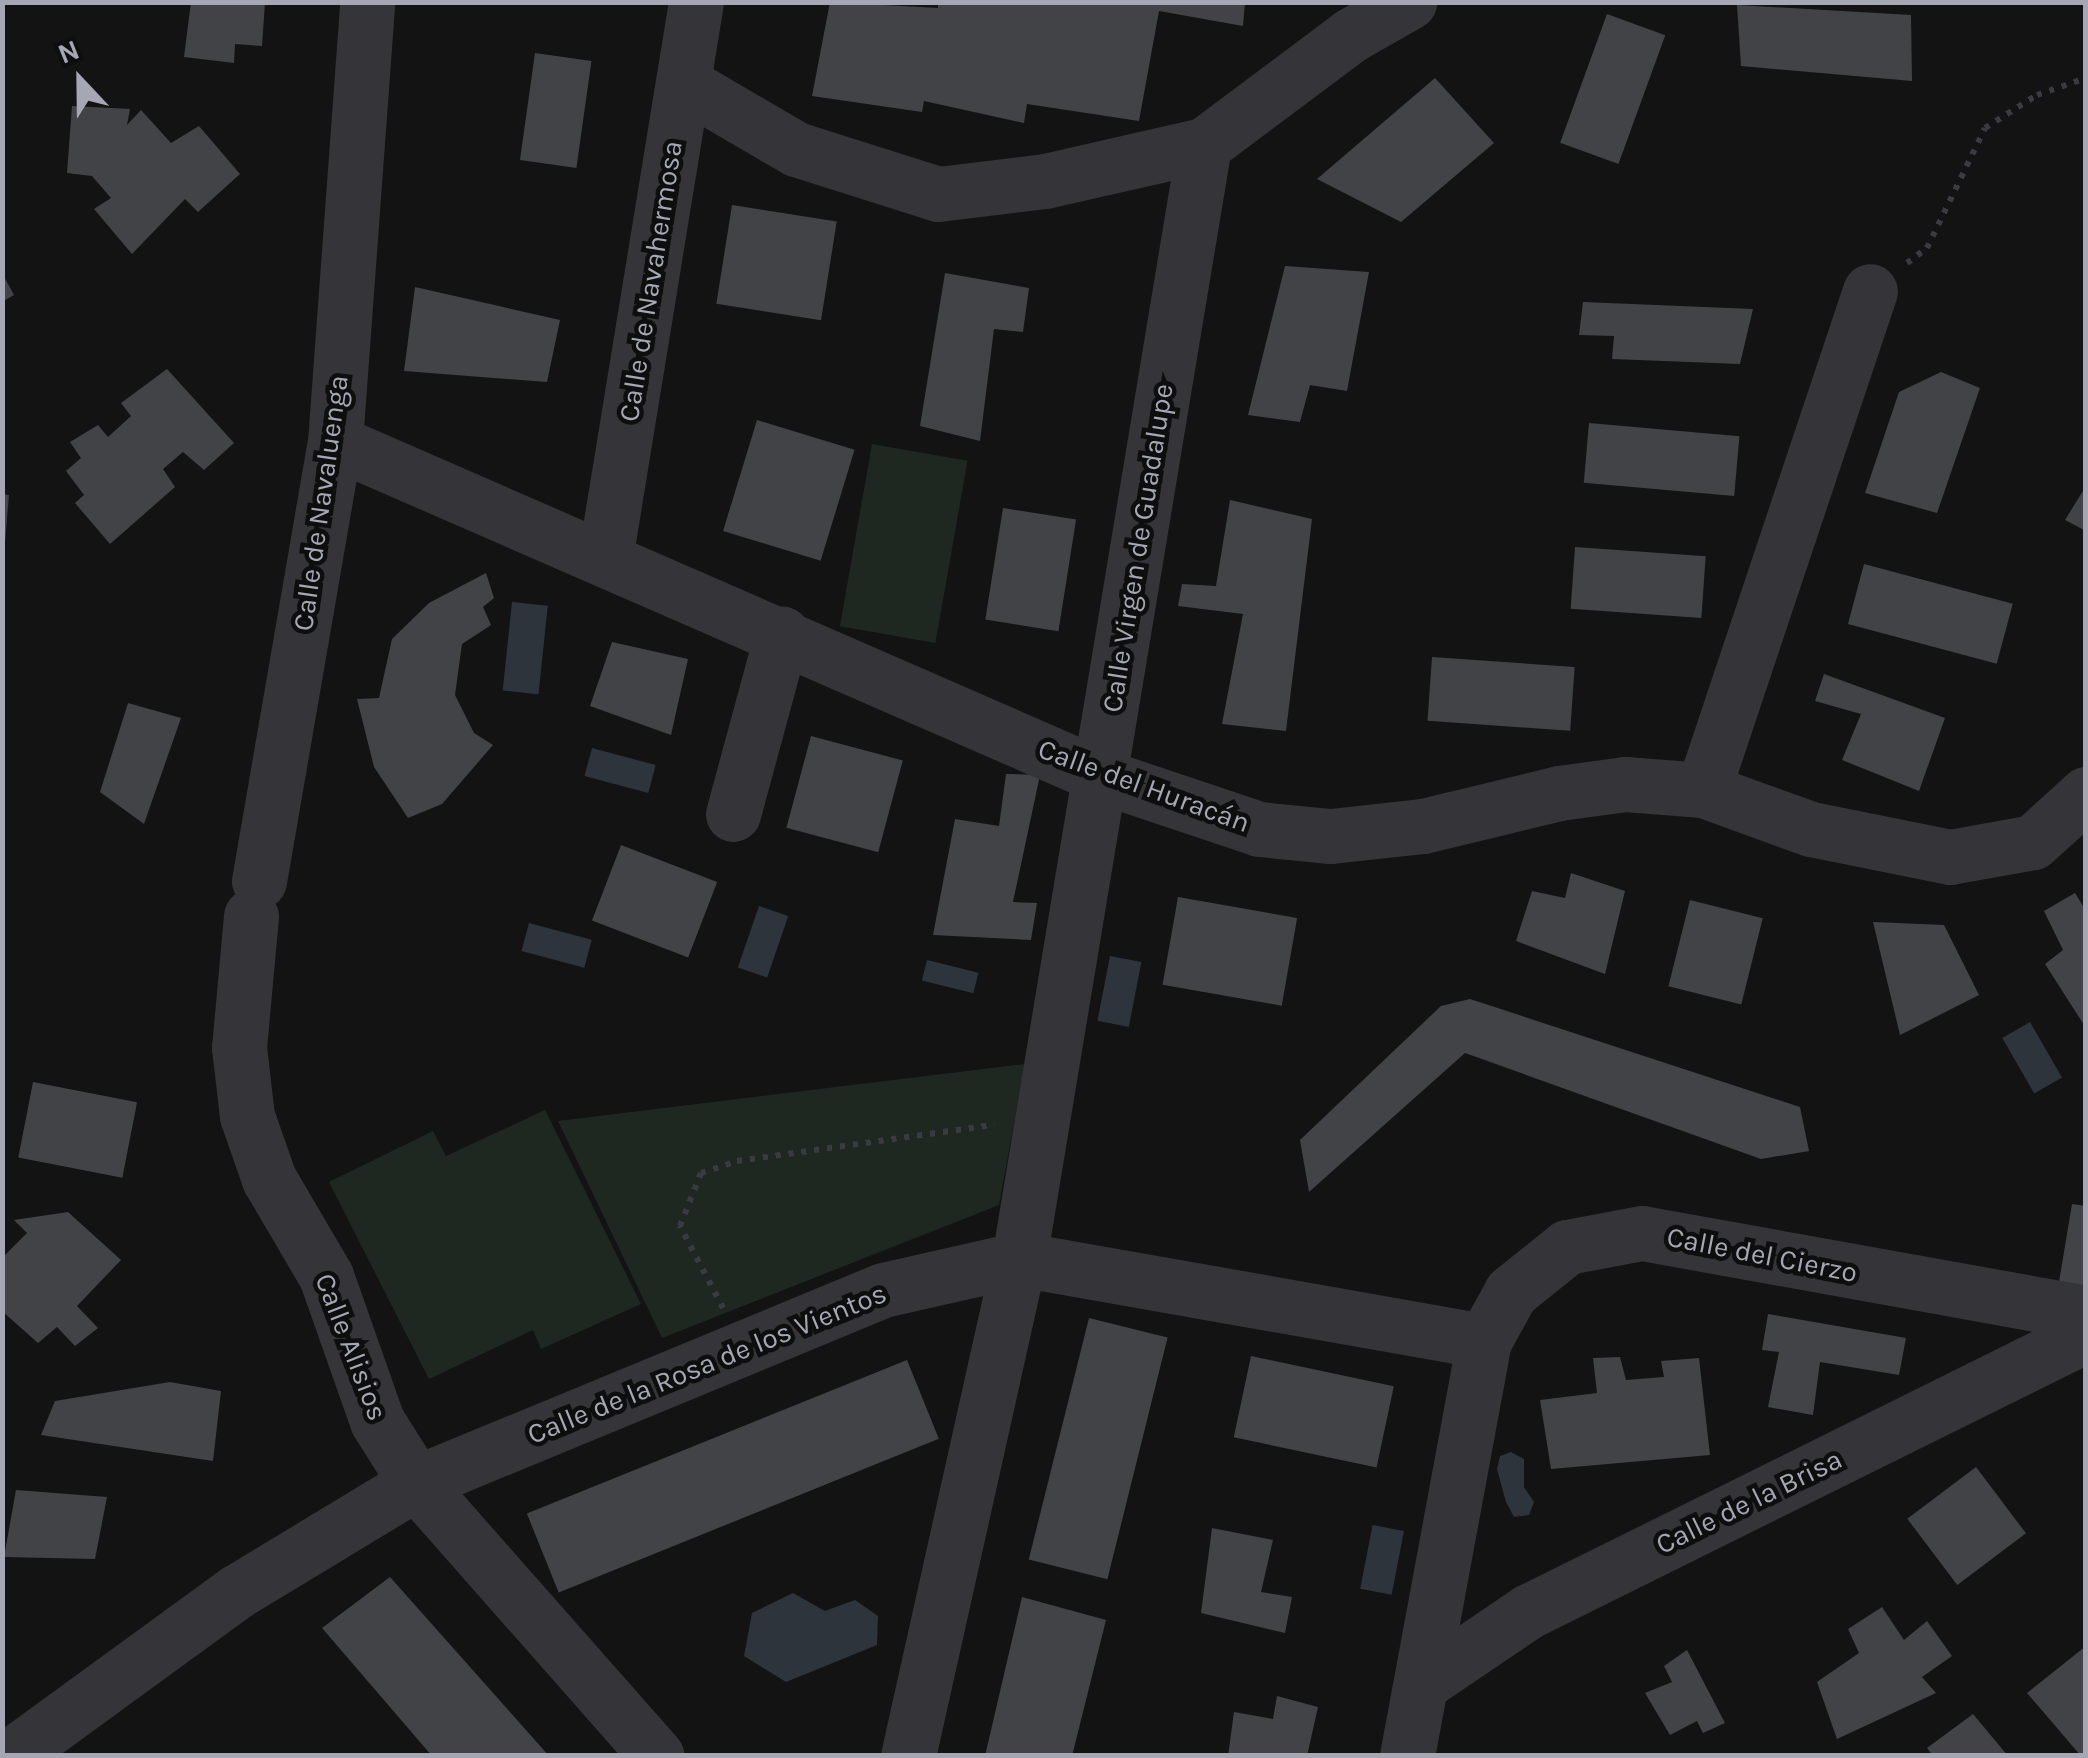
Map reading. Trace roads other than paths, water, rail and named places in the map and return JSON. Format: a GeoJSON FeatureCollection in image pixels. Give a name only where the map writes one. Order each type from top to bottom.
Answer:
{"type":"FeatureCollection","features":[{"type":"Feature","properties":{"kind":"street","name":"Calle de Navaluenga"},"geometry":{"type":"LineString","coordinates":[[255,898],[336,442],[367,2]]}},
{"type":"Feature","properties":{"kind":"street","name":"Calle de Navahermosa"},"geometry":{"type":"LineString","coordinates":[[605,559],[696,2]]}},
{"type":"Feature","properties":{"kind":"street"},"geometry":{"type":"LineString","coordinates":[[683,83],[796,149],[938,194],[1045,181],[1204,145],[1351,35],[1409,2]]}},
{"type":"Feature","properties":{"kind":"street","name":"Calle Virgen de Guadalupe"},"geometry":{"type":"LineString","coordinates":[[1019,1260],[1204,145]]}},
{"type":"Feature","properties":{"kind":"street"},"geometry":{"type":"LineString","coordinates":[[1703,790],[1870,291]]}},
{"type":"Feature","properties":{"kind":"street","name":"Calle del Huracán"},"geometry":{"type":"LineString","coordinates":[[336,442],[1101,776],[1258,829],[1332,836],[1423,826],[1558,793],[1625,784],[1703,790],[1811,829],[1950,857],[2034,842],[2086,794]]}},
{"type":"Feature","properties":{"kind":"street"},"geometry":{"type":"LineString","coordinates":[[733,814],[782,634]]}},
{"type":"Feature","properties":{"kind":"street","name":"Calle Alisios"},"geometry":{"type":"LineString","coordinates":[[255,898],[239,1046],[248,1116],[269,1179],[326,1276],[376,1421],[416,1483],[656,1756]]}},
{"type":"Feature","properties":{"kind":"street","name":"Calle del Cierzo"},"geometry":{"type":"LineString","coordinates":[[1407,1756],[1484,1341],[1511,1292],[1567,1248],[1642,1232],[2086,1313]]}},
{"type":"Feature","properties":{"kind":"street"},"geometry":{"type":"LineString","coordinates":[[908,1756],[1019,1260]]}},
{"type":"Feature","properties":{"kind":"street","name":"Calle de la Rosa de los Vientos"},"geometry":{"type":"LineString","coordinates":[[44,1746],[236,1592],[416,1483],[882,1290],[1019,1260],[1484,1341]]}},
{"type":"Feature","properties":{"kind":"street","name":"Calle de la Brisa"},"geometry":{"type":"LineString","coordinates":[[1421,1684],[1529,1611],[2086,1335]]}}]}
